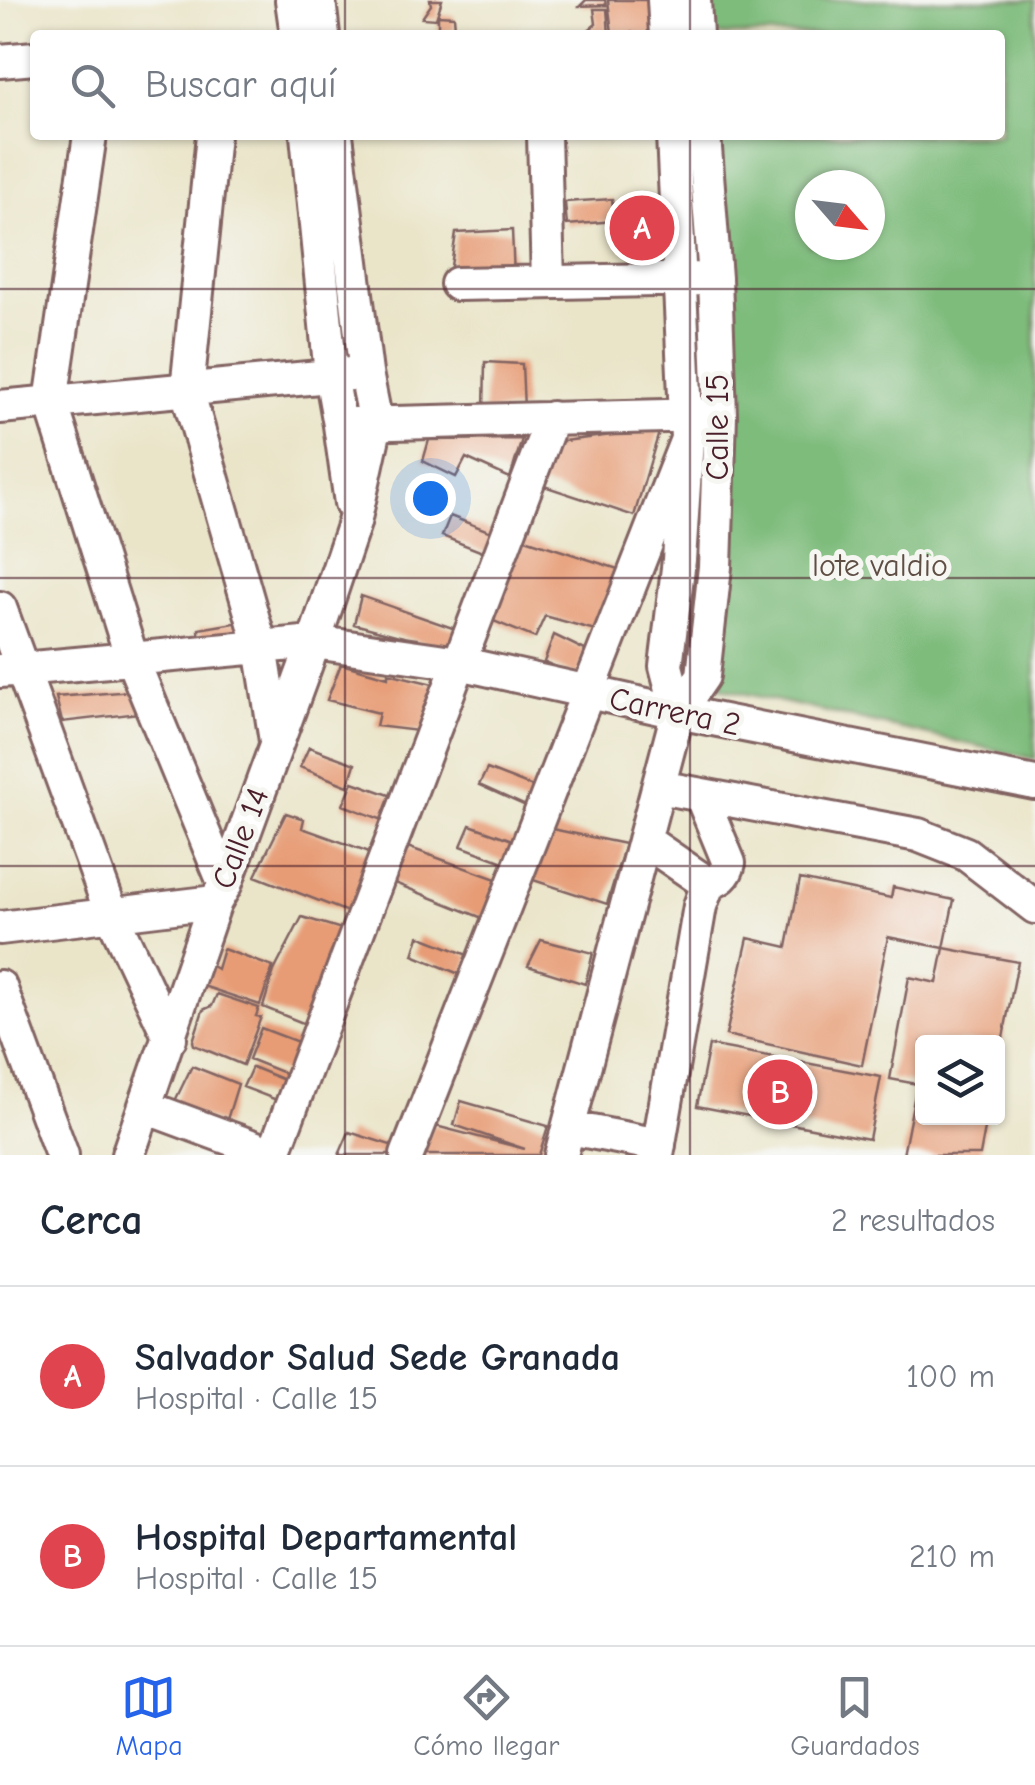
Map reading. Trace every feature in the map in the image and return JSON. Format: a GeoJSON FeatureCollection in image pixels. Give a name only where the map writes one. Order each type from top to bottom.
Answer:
{"type":"FeatureCollection","features":[{"type":"Feature","properties":{"kind":"street"},"geometry":{"type":"LineString","coordinates":[[292,0],[296,30]]}},
{"type":"Feature","properties":{"kind":"street"},"geometry":{"type":"LineString","coordinates":[[319,0],[323,30]]}},
{"type":"Feature","properties":{"kind":"street"},"geometry":{"type":"LineString","coordinates":[[664,0],[666,30]]}},
{"type":"Feature","properties":{"kind":"street"},"geometry":{"type":"LineString","coordinates":[[694,0],[696,30]]}},
{"type":"Feature","properties":{"kind":"street"},"geometry":{"type":"LineString","coordinates":[[0,61],[30,58]]}},
{"type":"Feature","properties":{"kind":"street"},"geometry":{"type":"LineString","coordinates":[[0,928],[112,914],[220,894],[132,659],[52,402],[89,140]]}},
{"type":"Feature","properties":{"kind":"street"},"geometry":{"type":"LineString","coordinates":[[212,140],[187,390],[260,647],[276,741]]}},
{"type":"Feature","properties":{"kind":"street","name":"Calle 14"},"geometry":{"type":"LineString","coordinates":[[307,140],[330,375],[354,523]]}},
{"type":"Feature","properties":{"kind":"street","name":"Calle 14"},"geometry":{"type":"LineString","coordinates":[[128,1155],[314,642],[354,523],[376,423],[366,373],[337,140]]}},
{"type":"Feature","properties":{"kind":"street"},"geometry":{"type":"LineString","coordinates":[[544,140],[548,282]]}},
{"type":"Feature","properties":{"kind":"street","name":"Calle 15"},"geometry":{"type":"LineString","coordinates":[[673,140],[687,427],[679,560],[666,666],[678,712]]}},
{"type":"Feature","properties":{"kind":"street","name":"Calle 15"},"geometry":{"type":"LineString","coordinates":[[566,1142],[678,712],[704,676],[715,567],[720,415],[704,140]]}},
{"type":"Feature","properties":{"kind":"street"},"geometry":{"type":"LineString","coordinates":[[457,284],[715,278]]}},
{"type":"Feature","properties":{"kind":"street"},"geometry":{"type":"LineString","coordinates":[[0,408],[366,373]]}},
{"type":"Feature","properties":{"kind":"street"},"geometry":{"type":"LineString","coordinates":[[340,425],[552,418],[687,427],[720,415]]}},
{"type":"Feature","properties":{"kind":"street"},"geometry":{"type":"LineString","coordinates":[[145,1108],[274,1155],[552,418]]}},
{"type":"Feature","properties":{"kind":"street"},"geometry":{"type":"LineString","coordinates":[[407,1155],[687,427]]}},
{"type":"Feature","properties":{"kind":"street"},"geometry":{"type":"LineString","coordinates":[[0,608],[10,670],[112,914],[170,1038]]}},
{"type":"Feature","properties":{"kind":"street","name":"Carrera 2"},"geometry":{"type":"LineString","coordinates":[[10,670],[314,642],[459,663],[678,712],[1035,783]]}},
{"type":"Feature","properties":{"kind":"street"},"geometry":{"type":"LineString","coordinates":[[660,787],[918,835],[966,854],[1035,906]]}},
{"type":"Feature","properties":{"kind":"street"},"geometry":{"type":"LineString","coordinates":[[566,1142],[658,1150],[700,906],[708,884],[727,872],[729,862],[701,795]]}},
{"type":"Feature","properties":{"kind":"street"},"geometry":{"type":"LineString","coordinates":[[644,840],[708,884]]}},
{"type":"Feature","properties":{"kind":"street"},"geometry":{"type":"LineString","coordinates":[[0,987],[62,1155]]}},
{"type":"Feature","properties":{"kind":"green space","name":"lote valdio"},"geometry":{"type":"Polygon","coordinates":[[[704,0],[1035,0],[1035,759],[721,688],[732,370],[714,140],[1005,140],[1005,30],[707,30],[704,0]]]}},
{"type":"Feature","properties":{"kind":"building"},"geometry":{"type":"Polygon","coordinates":[[[430,0],[442,0],[436,19],[422,18],[430,0]]]}},
{"type":"Feature","properties":{"kind":"building"},"geometry":{"type":"Polygon","coordinates":[[[586,0],[605,0],[606,5],[580,6],[586,0]]]}},
{"type":"Feature","properties":{"kind":"building"},"geometry":{"type":"Polygon","coordinates":[[[608,0],[658,0],[658,30],[612,30],[608,0]]]}},
{"type":"Feature","properties":{"kind":"building"},"geometry":{"type":"Polygon","coordinates":[[[594,9],[607,9],[609,30],[588,30],[596,24],[594,9]]]}},
{"type":"Feature","properties":{"kind":"building"},"geometry":{"type":"Polygon","coordinates":[[[438,15],[454,16],[455,29],[438,30],[438,15]]]}},
{"type":"Feature","properties":{"kind":"building"},"geometry":{"type":"Polygon","coordinates":[[[612,199],[614,221],[567,225],[565,202],[612,199]]]}},
{"type":"Feature","properties":{"kind":"building"},"geometry":{"type":"Polygon","coordinates":[[[512,230],[514,277],[449,279],[456,233],[512,230]]]}},
{"type":"Feature","properties":{"kind":"building"},"geometry":{"type":"Polygon","coordinates":[[[485,362],[522,364],[524,409],[484,412],[485,362]]]}},
{"type":"Feature","properties":{"kind":"building"},"geometry":{"type":"Polygon","coordinates":[[[660,429],[634,516],[538,484],[556,442],[660,429]]]}},
{"type":"Feature","properties":{"kind":"building"},"geometry":{"type":"Polygon","coordinates":[[[522,439],[510,478],[466,458],[456,477],[423,461],[429,440],[522,439]]]}},
{"type":"Feature","properties":{"kind":"building"},"geometry":{"type":"Polygon","coordinates":[[[450,516],[494,533],[490,555],[442,536],[450,516]]]}},
{"type":"Feature","properties":{"kind":"building"},"geometry":{"type":"Polygon","coordinates":[[[516,536],[618,569],[595,630],[545,616],[535,638],[484,617],[516,536]]]}},
{"type":"Feature","properties":{"kind":"building"},"geometry":{"type":"Polygon","coordinates":[[[361,596],[464,632],[456,651],[354,624],[361,596]]]}},
{"type":"Feature","properties":{"kind":"building"},"geometry":{"type":"Polygon","coordinates":[[[246,621],[249,643],[200,648],[199,629],[246,621]]]}},
{"type":"Feature","properties":{"kind":"building"},"geometry":{"type":"Polygon","coordinates":[[[554,635],[585,650],[579,676],[544,662],[554,635]]]}},
{"type":"Feature","properties":{"kind":"building"},"geometry":{"type":"Polygon","coordinates":[[[341,664],[437,685],[426,732],[376,726],[379,713],[327,700],[341,664]]]}},
{"type":"Feature","properties":{"kind":"building"},"geometry":{"type":"Polygon","coordinates":[[[145,690],[148,712],[62,722],[56,697],[145,690]]]}},
{"type":"Feature","properties":{"kind":"building"},"geometry":{"type":"Polygon","coordinates":[[[309,747],[355,764],[348,786],[300,767],[309,747]]]}},
{"type":"Feature","properties":{"kind":"building"},"geometry":{"type":"Polygon","coordinates":[[[487,769],[533,787],[528,807],[479,785],[487,769]]]}},
{"type":"Feature","properties":{"kind":"building"},"geometry":{"type":"Polygon","coordinates":[[[353,782],[398,798],[388,822],[343,805],[353,782]]]}},
{"type":"Feature","properties":{"kind":"building"},"geometry":{"type":"Polygon","coordinates":[[[286,813],[304,819],[302,828],[375,854],[350,913],[255,876],[286,813]]]}},
{"type":"Feature","properties":{"kind":"building"},"geometry":{"type":"Polygon","coordinates":[[[470,825],[518,842],[506,863],[461,846],[470,825]]]}},
{"type":"Feature","properties":{"kind":"building"},"geometry":{"type":"Polygon","coordinates":[[[552,829],[625,844],[607,904],[527,878],[552,829]]]}},
{"type":"Feature","properties":{"kind":"building"},"geometry":{"type":"Polygon","coordinates":[[[402,845],[496,879],[485,919],[387,880],[402,845]]]}},
{"type":"Feature","properties":{"kind":"building"},"geometry":{"type":"Polygon","coordinates":[[[800,879],[891,898],[893,887],[954,900],[944,948],[888,937],[862,1065],[726,1035],[748,938],[787,947],[800,879]]]}},
{"type":"Feature","properties":{"kind":"building"},"geometry":{"type":"Polygon","coordinates":[[[302,917],[345,930],[308,1025],[263,1007],[274,971],[302,917]]]}},
{"type":"Feature","properties":{"kind":"building"},"geometry":{"type":"Polygon","coordinates":[[[419,936],[470,956],[464,976],[413,955],[419,936]]]}},
{"type":"Feature","properties":{"kind":"building"},"geometry":{"type":"Polygon","coordinates":[[[541,940],[593,953],[585,984],[528,966],[541,940]]]}},
{"type":"Feature","properties":{"kind":"building"},"geometry":{"type":"Polygon","coordinates":[[[944,948],[1018,962],[1004,1035],[915,1035],[915,1084],[890,1079],[909,977],[937,983],[944,948]]]}},
{"type":"Feature","properties":{"kind":"building"},"geometry":{"type":"Polygon","coordinates":[[[223,949],[273,967],[260,1005],[203,986],[210,965],[217,969],[223,949]]]}},
{"type":"Feature","properties":{"kind":"building"},"geometry":{"type":"Polygon","coordinates":[[[217,994],[259,1008],[256,1016],[261,1017],[243,1065],[194,1045],[203,1010],[212,1006],[217,994]]]}},
{"type":"Feature","properties":{"kind":"building"},"geometry":{"type":"Polygon","coordinates":[[[261,1028],[298,1042],[289,1075],[249,1059],[261,1028]]]}},
{"type":"Feature","properties":{"kind":"building"},"geometry":{"type":"Polygon","coordinates":[[[709,1045],[881,1077],[869,1139],[697,1106],[709,1045]]]}},
{"type":"Feature","properties":{"kind":"building"},"geometry":{"type":"Polygon","coordinates":[[[192,1066],[238,1084],[225,1126],[173,1105],[192,1066]]]}},
{"type":"Feature","properties":{"kind":"building"},"geometry":{"type":"Polygon","coordinates":[[[252,1067],[294,1084],[287,1104],[243,1087],[252,1067]]]}},
{"type":"Feature","properties":{"kind":"building"},"geometry":{"type":"Polygon","coordinates":[[[915,1094],[915,1125],[986,1125],[980,1155],[903,1155],[915,1094]]]}},
{"type":"Feature","properties":{"kind":"building"},"geometry":{"type":"Polygon","coordinates":[[[461,1101],[548,1126],[539,1155],[422,1155],[432,1125],[525,1149],[454,1125],[461,1101]]]}},
{"type":"Feature","properties":{"kind":"building"},"geometry":{"type":"Polygon","coordinates":[[[349,1132],[397,1147],[395,1155],[339,1155],[349,1132]]]}},
{"type":"Feature","properties":{"kind":"place","name":"Salvador Salud Sede Granada"},"geometry":{"type":"Point","coordinates":[642,228]}},
{"type":"Feature","properties":{"kind":"place","name":"Hospital Departamental"},"geometry":{"type":"Point","coordinates":[780,1092]}}]}
